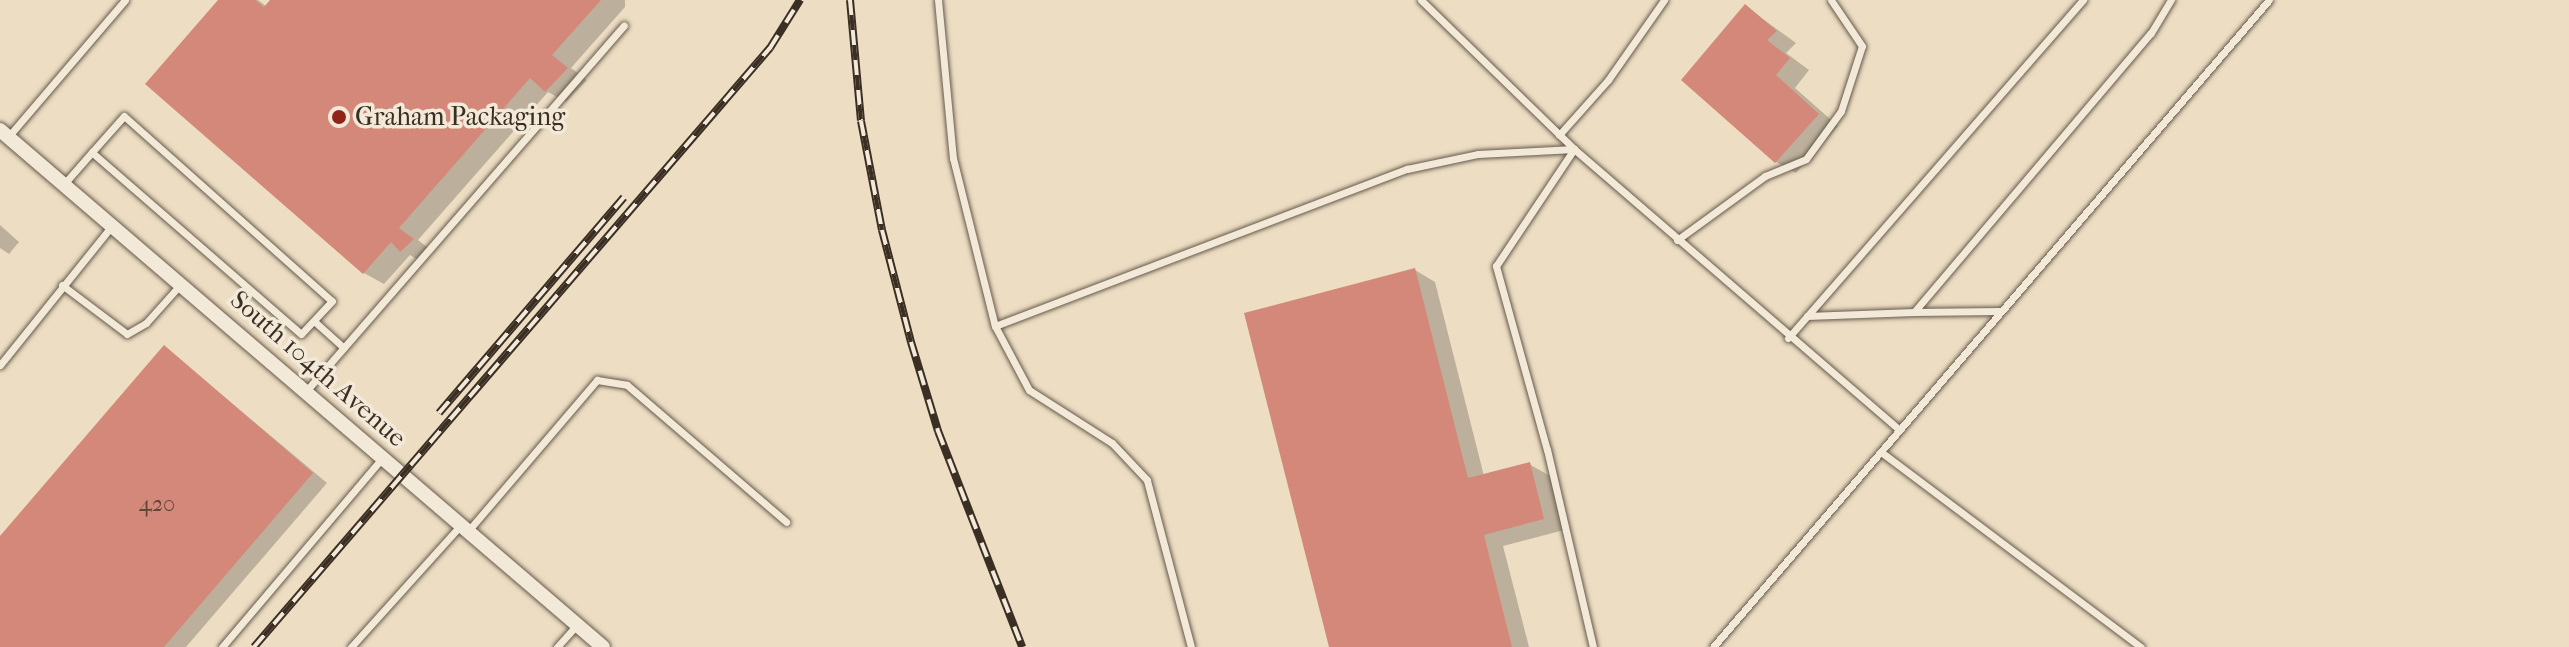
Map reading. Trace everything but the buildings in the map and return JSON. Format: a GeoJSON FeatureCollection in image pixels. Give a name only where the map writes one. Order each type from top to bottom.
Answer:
{"type":"FeatureCollection","features":[{"type":"Feature","properties":{"kind":"street","name":"South 104th Avenue"},"geometry":{"type":"LineString","coordinates":[[4,133],[603,647]]}},
{"type":"Feature","properties":{"kind":"lane"},"geometry":{"type":"LineString","coordinates":[[4,133],[125,0]]}},
{"type":"Feature","properties":{"kind":"lane"},"geometry":{"type":"LineString","coordinates":[[938,0],[953,158],[995,326],[1029,390],[1112,443],[1147,480],[1191,647]]}},
{"type":"Feature","properties":{"kind":"lane"},"geometry":{"type":"LineString","coordinates":[[1421,0],[1574,149],[1788,338],[1899,430]]}},
{"type":"Feature","properties":{"kind":"lane"},"geometry":{"type":"LineString","coordinates":[[1559,135],[1608,80],[1664,0]]}},
{"type":"Feature","properties":{"kind":"lane"},"geometry":{"type":"LineString","coordinates":[[1677,240],[1765,176],[1806,159],[1841,111],[1862,46],[1831,0]]}},
{"type":"Feature","properties":{"kind":"lane"},"geometry":{"type":"LineString","coordinates":[[1788,338],[2083,0]]}},
{"type":"Feature","properties":{"kind":"lane"},"geometry":{"type":"LineString","coordinates":[[1914,312],[2151,33],[2171,0]]}},
{"type":"Feature","properties":{"kind":"lane"},"geometry":{"type":"LineString","coordinates":[[1713,647],[2269,0]]}},
{"type":"Feature","properties":{"kind":"lane"},"geometry":{"type":"LineString","coordinates":[[307,390],[624,25]]}},
{"type":"Feature","properties":{"kind":"lane"},"geometry":{"type":"LineString","coordinates":[[64,184],[92,152],[124,116],[332,301],[301,334],[92,152]]}},
{"type":"Feature","properties":{"kind":"lane"},"geometry":{"type":"LineString","coordinates":[[995,326],[1407,169],[1478,154],[1574,149]]}},
{"type":"Feature","properties":{"kind":"lane"},"geometry":{"type":"LineString","coordinates":[[1574,149],[1496,266],[1547,450],[1593,647]]}},
{"type":"Feature","properties":{"kind":"lane"},"geometry":{"type":"LineString","coordinates":[[0,365],[112,225]]}},
{"type":"Feature","properties":{"kind":"lane"},"geometry":{"type":"LineString","coordinates":[[62,285],[127,334],[146,323],[182,283]]}},
{"type":"Feature","properties":{"kind":"lane"},"geometry":{"type":"LineString","coordinates":[[1807,316],[2000,311]]}},
{"type":"Feature","properties":{"kind":"lane"},"geometry":{"type":"LineString","coordinates":[[314,321],[344,348]]}},
{"type":"Feature","properties":{"kind":"lane"},"geometry":{"type":"LineString","coordinates":[[351,647],[465,528],[597,380],[627,385],[786,522]]}},
{"type":"Feature","properties":{"kind":"lane"},"geometry":{"type":"LineString","coordinates":[[1881,452],[2141,647]]}},
{"type":"Feature","properties":{"kind":"lane"},"geometry":{"type":"LineString","coordinates":[[222,647],[383,457]]}},
{"type":"Feature","properties":{"kind":"lane"},"geometry":{"type":"LineString","coordinates":[[557,647],[577,624]]}},
{"type":"Feature","properties":{"kind":"railway"},"geometry":{"type":"LineString","coordinates":[[254,647],[770,48],[800,0]]}},
{"type":"Feature","properties":{"kind":"railway"},"geometry":{"type":"LineString","coordinates":[[850,0],[861,121],[882,230],[911,342],[938,431],[1022,647]]}},
{"type":"Feature","properties":{"kind":"railway"},"geometry":{"type":"LineString","coordinates":[[439,413],[624,197]]}},
{"type":"Feature","properties":{"kind":"place","name":"Graham Packaging"},"geometry":{"type":"Point","coordinates":[339,117]}}]}
